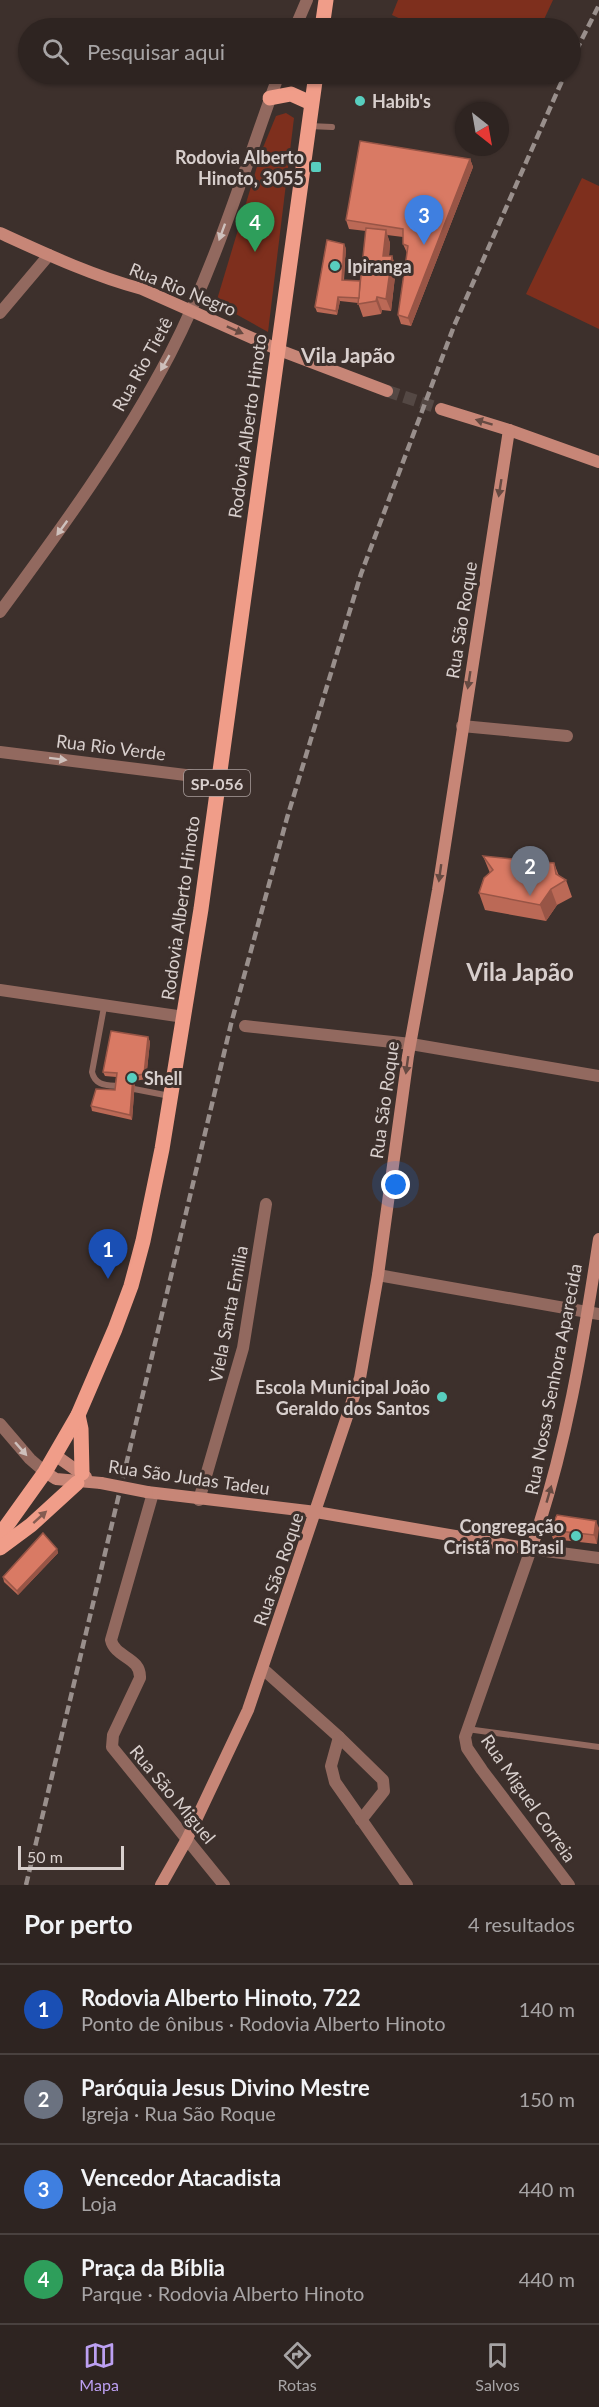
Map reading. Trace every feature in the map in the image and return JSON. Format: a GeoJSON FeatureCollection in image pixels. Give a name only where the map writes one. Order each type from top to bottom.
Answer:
{"type":"FeatureCollection","features":[{"type":"Feature","properties":{"kind":"main road"},"geometry":{"type":"LineString","coordinates":[[323,18],[326,0]]}},
{"type":"Feature","properties":{"kind":"main road","name":"Rodovia Alberto Hinoto"},"geometry":{"type":"LineString","coordinates":[[0,1535],[45,1472],[78,1415],[131,1286],[150,1206],[184,1017],[279,350],[314,84]]}},
{"type":"Feature","properties":{"kind":"main road"},"geometry":{"type":"LineString","coordinates":[[270,98],[291,94],[311,103]]}},
{"type":"Feature","properties":{"kind":"main road"},"geometry":{"type":"LineString","coordinates":[[0,1548],[88,1480],[78,1415]]}},
{"type":"Feature","properties":{"kind":"street"},"geometry":{"type":"LineString","coordinates":[[300,18],[307,0]]}},
{"type":"Feature","properties":{"kind":"street","name":"Rua Rio Tietê"},"geometry":{"type":"LineString","coordinates":[[0,612],[82,500],[170,354],[207,274],[275,84]]}},
{"type":"Feature","properties":{"kind":"street","name":"Rua Rio Negro"},"geometry":{"type":"LineString","coordinates":[[0,233],[49,255],[142,289],[279,350],[387,391]]}},
{"type":"Feature","properties":{"kind":"street"},"geometry":{"type":"LineString","coordinates":[[0,313],[49,255]]}},
{"type":"Feature","properties":{"kind":"street"},"geometry":{"type":"LineString","coordinates":[[441,409],[599,462]]}},
{"type":"Feature","properties":{"kind":"street","name":"Rua São Roque"},"geometry":{"type":"LineString","coordinates":[[161,1885],[188,1839],[248,1710],[360,1378],[509,430]]}},
{"type":"Feature","properties":{"kind":"street"},"geometry":{"type":"LineString","coordinates":[[462,726],[567,736]]}},
{"type":"Feature","properties":{"kind":"street","name":"Rua Rio Verde"},"geometry":{"type":"LineString","coordinates":[[0,752],[218,778]]}},
{"type":"Feature","properties":{"kind":"street"},"geometry":{"type":"LineString","coordinates":[[0,990],[184,1017]]}},
{"type":"Feature","properties":{"kind":"street"},"geometry":{"type":"LineString","coordinates":[[245,1026],[411,1044],[599,1076]]}},
{"type":"Feature","properties":{"kind":"street","name":"Viela Santa Emilia"},"geometry":{"type":"LineString","coordinates":[[199,1500],[243,1348],[266,1204]]}},
{"type":"Feature","properties":{"kind":"street","name":"Rua Nossa Senhora Aparecida"},"geometry":{"type":"LineString","coordinates":[[466,1729],[531,1549],[560,1456],[593,1314],[599,1239]]}},
{"type":"Feature","properties":{"kind":"street"},"geometry":{"type":"LineString","coordinates":[[378,1275],[593,1314]]}},
{"type":"Feature","properties":{"kind":"street"},"geometry":{"type":"LineString","coordinates":[[0,1424],[30,1459],[45,1472]]}},
{"type":"Feature","properties":{"kind":"street","name":"Rua São Judas Tadeu"},"geometry":{"type":"LineString","coordinates":[[55,1455],[88,1480]]}},
{"type":"Feature","properties":{"kind":"street","name":"Rua São Judas Tadeu"},"geometry":{"type":"LineString","coordinates":[[45,1472],[56,1479],[88,1480],[199,1500],[316,1512],[531,1549]]}},
{"type":"Feature","properties":{"kind":"street","name":"Rua São Miguel"},"geometry":{"type":"LineString","coordinates":[[150,1492],[111,1640],[113,1647],[136,1664],[140,1678],[111,1741],[114,1752],[224,1885]]}},
{"type":"Feature","properties":{"kind":"street"},"geometry":{"type":"LineString","coordinates":[[531,1549],[599,1558]]}},
{"type":"Feature","properties":{"kind":"street"},"geometry":{"type":"LineString","coordinates":[[262,1669],[339,1737],[385,1784],[384,1791],[361,1820]]}},
{"type":"Feature","properties":{"kind":"street","name":"Rua Miguel Correia"},"geometry":{"type":"LineString","coordinates":[[466,1729],[467,1748],[569,1885]]}},
{"type":"Feature","properties":{"kind":"street"},"geometry":{"type":"LineString","coordinates":[[339,1737],[331,1766],[339,1790],[407,1885]]}},
{"type":"Feature","properties":{"kind":"lane"},"geometry":{"type":"LineString","coordinates":[[308,126],[332,127]]}},
{"type":"Feature","properties":{"kind":"lane"},"geometry":{"type":"LineString","coordinates":[[104,1007],[92,1071],[94,1079],[100,1084],[117,1086]]}},
{"type":"Feature","properties":{"kind":"lane"},"geometry":{"type":"LineString","coordinates":[[134,1089],[171,1096]]}},
{"type":"Feature","properties":{"kind":"lane"},"geometry":{"type":"LineString","coordinates":[[466,1729],[599,1747]]}},
{"type":"Feature","properties":{"kind":"shaded area"},"geometry":{"type":"Polygon","coordinates":[[[398,0],[553,0],[545,18],[398,18],[392,15],[398,0]]]}},
{"type":"Feature","properties":{"kind":"shaded area"},"geometry":{"type":"Polygon","coordinates":[[[286,113],[294,118],[268,332],[216,303],[262,150],[276,116],[286,113]]]}},
{"type":"Feature","properties":{"kind":"shaded area"},"geometry":{"type":"Polygon","coordinates":[[[582,178],[599,186],[599,329],[526,294],[582,178]]]}},
{"type":"Feature","properties":{"kind":"building"},"geometry":{"type":"Polygon","coordinates":[[[360,141],[470,159],[408,318],[398,315],[408,246],[403,244],[403,229],[346,220],[360,141]]]}},
{"type":"Feature","properties":{"kind":"building"},"geometry":{"type":"Polygon","coordinates":[[[366,228],[386,230],[383,256],[392,256],[386,299],[377,297],[376,301],[358,304],[366,228]]]}},
{"type":"Feature","properties":{"kind":"building","name":"Ipiranga"},"geometry":{"type":"Polygon","coordinates":[[[327,240],[344,244],[342,280],[360,281],[359,298],[338,297],[336,311],[315,307],[327,240]]]}},
{"type":"Feature","properties":{"kind":"building"},"geometry":{"type":"Polygon","coordinates":[[[483,856],[554,863],[556,874],[566,880],[551,889],[540,905],[479,893],[484,878],[493,870],[483,856]]]}},
{"type":"Feature","properties":{"kind":"building","name":"Shell"},"geometry":{"type":"Polygon","coordinates":[[[111,1031],[148,1037],[144,1074],[133,1076],[130,1115],[91,1106],[96,1089],[115,1090],[117,1073],[103,1072],[111,1031]]]}},
{"type":"Feature","properties":{"kind":"building"},"geometry":{"type":"Polygon","coordinates":[[[557,1515],[596,1521],[594,1535],[550,1530],[557,1515]]]}},
{"type":"Feature","properties":{"kind":"building"},"geometry":{"type":"Polygon","coordinates":[[[43,1533],[57,1549],[17,1591],[3,1577],[43,1533]]]}},
{"type":"Feature","properties":{"kind":"tunnel"},"geometry":{"type":"LineString","coordinates":[[387,391],[441,409]]}},
{"type":"Feature","properties":{"kind":"railway"},"geometry":{"type":"LineString","coordinates":[[581,41],[599,5]]}},
{"type":"Feature","properties":{"kind":"railway"},"geometry":{"type":"LineString","coordinates":[[26,1885],[231,1024],[287,818],[361,574],[454,326],[561,84]]}},
{"type":"Feature","properties":{"kind":"place","name":"Habib's"},"geometry":{"type":"Point","coordinates":[360,101]}},
{"type":"Feature","properties":{"kind":"place","name":"Rodovia Alberto Hinoto, 3055"},"geometry":{"type":"Point","coordinates":[316,167]}},
{"type":"Feature","properties":{"kind":"place","name":"Vencedor Atacadista"},"geometry":{"type":"Point","coordinates":[424,245]}},
{"type":"Feature","properties":{"kind":"place","name":"Praça da Bíblia"},"geometry":{"type":"Point","coordinates":[255,252]}},
{"type":"Feature","properties":{"kind":"place","name":"Ipiranga"},"geometry":{"type":"Point","coordinates":[335,266]}},
{"type":"Feature","properties":{"kind":"place","name":"Paróquia Jesus Divino Mestre"},"geometry":{"type":"Point","coordinates":[530,896]}},
{"type":"Feature","properties":{"kind":"place","name":"Shell"},"geometry":{"type":"Point","coordinates":[132,1078]}},
{"type":"Feature","properties":{"kind":"place","name":"Rodovia Alberto Hinoto, 722"},"geometry":{"type":"Point","coordinates":[108,1279]}},
{"type":"Feature","properties":{"kind":"place","name":"Escola Municipal João Geraldo dos Santos"},"geometry":{"type":"Point","coordinates":[442,1397]}},
{"type":"Feature","properties":{"kind":"place","name":"Congregação Cristã no Brasil"},"geometry":{"type":"Point","coordinates":[576,1536]}},
{"type":"Feature","properties":{"kind":"district","name":"Vila Japão"},"geometry":{"type":"Point","coordinates":[348,354]}},
{"type":"Feature","properties":{"kind":"district","name":"Vila Japão"},"geometry":{"type":"Point","coordinates":[520,971]}}]}
